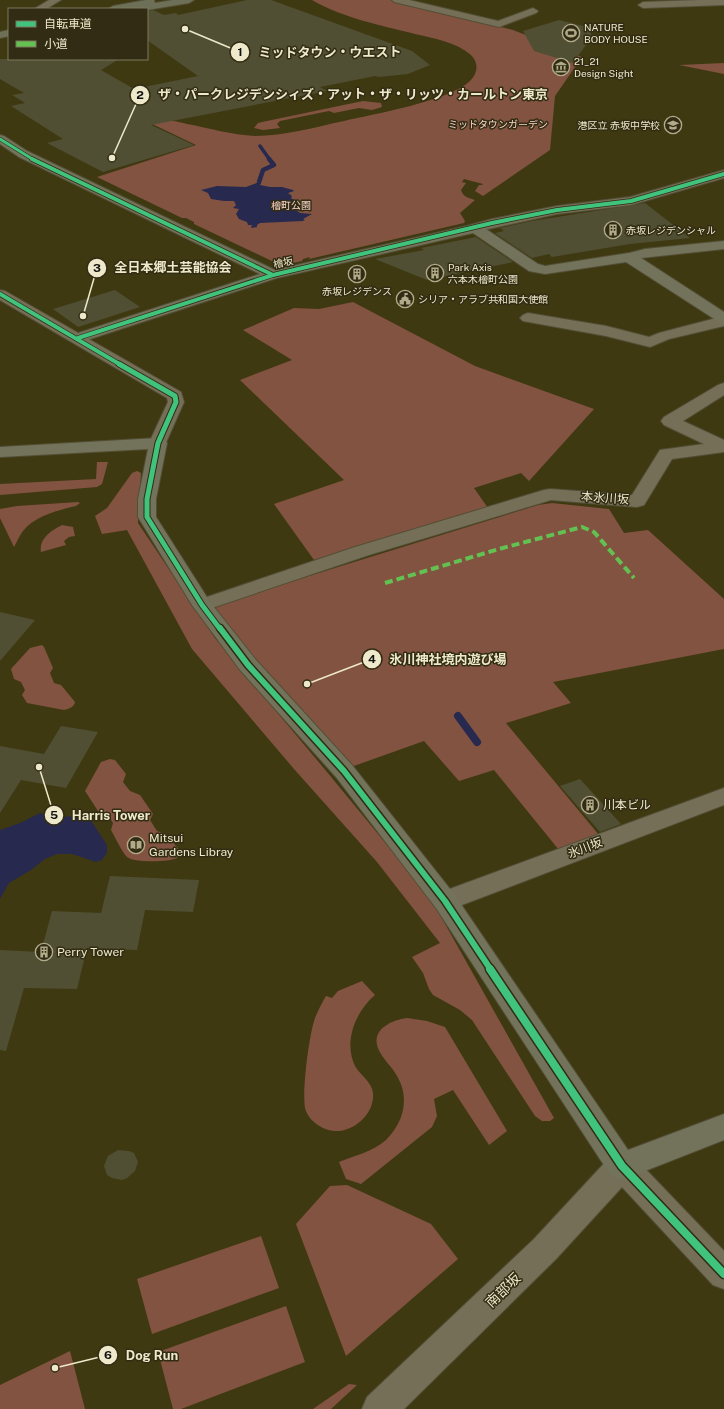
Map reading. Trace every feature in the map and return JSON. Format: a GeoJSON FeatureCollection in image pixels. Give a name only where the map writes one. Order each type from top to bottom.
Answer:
{"type":"FeatureCollection","features":[{"type":"Feature","properties":{"kind":"main road"},"geometry":{"type":"LineString","coordinates":[[118,8],[162,0]]}},
{"type":"Feature","properties":{"kind":"main road"},"geometry":{"type":"LineString","coordinates":[[144,8],[189,0]]}},
{"type":"Feature","properties":{"kind":"street"},"geometry":{"type":"LineString","coordinates":[[41,8],[56,0]]}},
{"type":"Feature","properties":{"kind":"street"},"geometry":{"type":"LineString","coordinates":[[397,0],[499,24],[533,11]]}},
{"type":"Feature","properties":{"kind":"street"},"geometry":{"type":"LineString","coordinates":[[437,9],[456,2]]}},
{"type":"Feature","properties":{"kind":"street"},"geometry":{"type":"LineString","coordinates":[[643,5],[724,2]]}},
{"type":"Feature","properties":{"kind":"street"},"geometry":{"type":"LineString","coordinates":[[1,141],[23,154],[273,275]]}},
{"type":"Feature","properties":{"kind":"street"},"geometry":{"type":"LineString","coordinates":[[475,228],[492,223],[557,210],[631,201],[724,174]]}},
{"type":"Feature","properties":{"kind":"street"},"geometry":{"type":"LineString","coordinates":[[475,228],[529,264],[540,269],[558,269],[645,253],[724,245]]}},
{"type":"Feature","properties":{"kind":"street","name":"檜坂"},"geometry":{"type":"LineString","coordinates":[[78,338],[273,275],[475,228]]}},
{"type":"Feature","properties":{"kind":"street"},"geometry":{"type":"LineString","coordinates":[[629,257],[724,320]]}},
{"type":"Feature","properties":{"kind":"street"},"geometry":{"type":"LineString","coordinates":[[0,294],[78,338],[175,396],[176,402],[158,443],[147,499],[147,518],[202,605],[248,665],[344,771],[445,901],[622,1166],[724,1274]]}},
{"type":"Feature","properties":{"kind":"street"},"geometry":{"type":"LineString","coordinates":[[528,318],[606,331],[650,342],[664,336],[724,320]]}},
{"type":"Feature","properties":{"kind":"street"},"geometry":{"type":"LineString","coordinates":[[724,388],[670,422],[724,447]]}},
{"type":"Feature","properties":{"kind":"street"},"geometry":{"type":"LineString","coordinates":[[0,452],[158,443]]}},
{"type":"Feature","properties":{"kind":"street","name":"本氷川坂"},"geometry":{"type":"LineString","coordinates":[[202,605],[362,551],[550,494],[636,501],[666,454],[724,447]]}},
{"type":"Feature","properties":{"kind":"street","name":"氷川坂"},"geometry":{"type":"LineString","coordinates":[[445,901],[724,796]]}},
{"type":"Feature","properties":{"kind":"street"},"geometry":{"type":"LineString","coordinates":[[622,1166],[724,1127]]}},
{"type":"Feature","properties":{"kind":"street","name":"南部坂"},"geometry":{"type":"LineString","coordinates":[[379,1409],[545,1249],[622,1166]]}},
{"type":"Feature","properties":{"kind":"green space"},"geometry":{"type":"Polygon","coordinates":[[[312,0],[390,0],[513,30],[582,57],[555,96],[550,150],[483,196],[475,191],[479,185],[483,184],[464,179],[462,182],[466,183],[461,190],[463,194],[466,197],[475,200],[460,213],[465,221],[464,223],[309,259],[310,257],[303,259],[302,261],[288,264],[274,262],[194,224],[194,222],[186,218],[182,218],[97,177],[196,145],[148,122],[176,121],[238,134],[266,136],[300,131],[429,101],[460,88],[470,81],[475,75],[476,65],[474,58],[458,47],[437,39],[375,24],[336,12],[312,0]]]}},
{"type":"Feature","properties":{"kind":"green space"},"geometry":{"type":"Polygon","coordinates":[[[724,63],[724,74],[679,65],[724,63]]]}},
{"type":"Feature","properties":{"kind":"green space"},"geometry":{"type":"Polygon","coordinates":[[[363,101],[381,103],[382,107],[372,110],[359,108],[334,113],[329,111],[280,121],[277,124],[280,128],[263,130],[254,128],[258,123],[262,122],[363,101]]]}},
{"type":"Feature","properties":{"kind":"green space"},"geometry":{"type":"Polygon","coordinates":[[[353,302],[475,366],[594,409],[529,481],[521,473],[474,488],[488,508],[314,560],[274,504],[344,480],[240,380],[292,360],[243,330],[294,308],[319,309],[353,302]]]}},
{"type":"Feature","properties":{"kind":"green space"},"geometry":{"type":"Polygon","coordinates":[[[97,462],[108,462],[102,484],[97,487],[0,495],[0,484],[96,479],[97,462]]]}},
{"type":"Feature","properties":{"kind":"green space"},"geometry":{"type":"Polygon","coordinates":[[[137,471],[141,473],[138,523],[215,638],[430,897],[554,1118],[550,1121],[542,1121],[535,1116],[472,1020],[460,1010],[433,995],[423,973],[412,957],[440,943],[377,862],[294,769],[192,649],[127,530],[102,534],[95,516],[107,508],[132,473],[137,471]]]}},
{"type":"Feature","properties":{"kind":"green space"},"geometry":{"type":"Polygon","coordinates":[[[80,503],[76,506],[54,512],[34,521],[23,531],[14,547],[0,518],[0,509],[17,506],[80,503]]]}},
{"type":"Feature","properties":{"kind":"green space"},"geometry":{"type":"Polygon","coordinates":[[[552,503],[609,509],[624,533],[648,530],[724,599],[724,649],[553,682],[571,703],[506,723],[599,835],[559,850],[494,770],[459,781],[424,741],[351,767],[258,669],[212,606],[538,505],[552,503]]]}},
{"type":"Feature","properties":{"kind":"green space"},"geometry":{"type":"Polygon","coordinates":[[[62,525],[73,527],[75,536],[69,537],[64,541],[66,545],[41,552],[44,539],[50,532],[62,525]]]}},
{"type":"Feature","properties":{"kind":"green space"},"geometry":{"type":"Polygon","coordinates":[[[42,645],[53,668],[50,673],[54,683],[61,685],[75,702],[74,705],[64,710],[27,703],[22,695],[25,690],[21,682],[14,679],[11,669],[30,648],[42,645]]]}},
{"type":"Feature","properties":{"kind":"green space"},"geometry":{"type":"Polygon","coordinates":[[[110,759],[115,760],[126,774],[123,782],[130,791],[140,795],[153,814],[150,820],[157,831],[166,834],[180,851],[177,858],[160,861],[144,861],[131,859],[123,852],[111,830],[113,823],[107,813],[98,811],[85,791],[101,762],[110,759]]]}},
{"type":"Feature","properties":{"kind":"green space"},"geometry":{"type":"Polygon","coordinates":[[[362,981],[375,995],[362,1009],[357,1018],[353,1027],[350,1047],[355,1066],[372,1089],[372,1102],[369,1111],[357,1124],[340,1131],[332,1131],[323,1128],[314,1122],[309,1117],[305,1108],[304,1089],[310,1037],[315,1018],[326,996],[332,998],[338,991],[362,981]]]}},
{"type":"Feature","properties":{"kind":"green space"},"geometry":{"type":"Polygon","coordinates":[[[407,1018],[427,1021],[445,1027],[507,1131],[489,1145],[453,1090],[434,1099],[437,1116],[432,1127],[361,1184],[346,1179],[339,1162],[381,1144],[392,1133],[401,1118],[404,1101],[401,1084],[378,1048],[377,1036],[389,1023],[407,1018]]]}},
{"type":"Feature","properties":{"kind":"green space"},"geometry":{"type":"Polygon","coordinates":[[[347,1185],[431,1224],[458,1259],[346,1356],[296,1224],[330,1186],[347,1185]]]}},
{"type":"Feature","properties":{"kind":"green space"},"geometry":{"type":"Polygon","coordinates":[[[261,1236],[279,1288],[152,1334],[137,1279],[261,1236]]]}},
{"type":"Feature","properties":{"kind":"green space"},"geometry":{"type":"Polygon","coordinates":[[[286,1306],[305,1362],[181,1409],[173,1409],[158,1352],[286,1306]]]}},
{"type":"Feature","properties":{"kind":"green space"},"geometry":{"type":"Polygon","coordinates":[[[70,1351],[85,1409],[0,1409],[0,1385],[70,1351]]]}},
{"type":"Feature","properties":{"kind":"green space"},"geometry":{"type":"Polygon","coordinates":[[[349,1384],[357,1385],[331,1409],[313,1409],[349,1384]]]}},
{"type":"Feature","properties":{"kind":"water"},"geometry":{"type":"Polygon","coordinates":[[[259,182],[261,183],[260,185],[282,187],[293,190],[294,191],[288,193],[294,200],[291,206],[300,213],[312,214],[303,219],[305,220],[303,221],[260,223],[257,227],[251,228],[252,225],[248,225],[247,222],[239,219],[236,214],[239,209],[233,208],[236,205],[234,201],[211,199],[208,193],[201,190],[217,186],[246,187],[259,182]]]}},
{"type":"Feature","properties":{"kind":"water"},"geometry":{"type":"Polygon","coordinates":[[[40,813],[63,817],[86,813],[107,845],[107,853],[102,860],[96,862],[72,854],[57,854],[45,859],[31,870],[9,883],[0,899],[0,830],[20,823],[40,813]]]}},
{"type":"Feature","properties":{"kind":"building"},"geometry":{"type":"Polygon","coordinates":[[[247,0],[271,0],[412,51],[430,65],[408,74],[379,77],[375,76],[320,87],[327,91],[151,125],[194,145],[103,172],[47,143],[63,139],[11,106],[25,103],[12,95],[24,93],[0,79],[0,59],[117,60],[101,70],[134,89],[198,76],[148,41],[148,11],[153,10],[164,15],[176,13],[178,15],[247,0]]]}},
{"type":"Feature","properties":{"kind":"building"},"geometry":{"type":"Polygon","coordinates":[[[559,20],[591,28],[591,38],[573,63],[534,51],[523,31],[559,20]]]}},
{"type":"Feature","properties":{"kind":"building","name":"赤坂レジデンシャル"},"geometry":{"type":"Polygon","coordinates":[[[645,203],[690,238],[630,244],[552,257],[549,254],[532,258],[495,233],[504,231],[500,228],[532,221],[645,203]]]}},
{"type":"Feature","properties":{"kind":"building"},"geometry":{"type":"Polygon","coordinates":[[[476,237],[513,262],[427,280],[375,259],[424,250],[421,248],[476,237]]]}},
{"type":"Feature","properties":{"kind":"building"},"geometry":{"type":"Polygon","coordinates":[[[115,290],[140,307],[78,327],[53,309],[115,290]]]}},
{"type":"Feature","properties":{"kind":"building"},"geometry":{"type":"Polygon","coordinates":[[[0,612],[35,620],[0,661],[0,612]]]}},
{"type":"Feature","properties":{"kind":"building"},"geometry":{"type":"Polygon","coordinates":[[[61,726],[98,732],[66,788],[21,780],[0,813],[0,746],[44,754],[61,726]]]}},
{"type":"Feature","properties":{"kind":"building","name":"川本ビル"},"geometry":{"type":"Polygon","coordinates":[[[580,779],[621,824],[600,832],[560,786],[580,779]]]}},
{"type":"Feature","properties":{"kind":"building","name":"Perry Tower"},"geometry":{"type":"Polygon","coordinates":[[[110,876],[199,880],[193,912],[145,910],[137,950],[87,948],[77,989],[24,988],[6,1051],[0,1050],[0,950],[41,952],[52,911],[101,913],[110,876]]]}},
{"type":"Feature","properties":{"kind":"building"},"geometry":{"type":"Polygon","coordinates":[[[118,1150],[134,1153],[138,1162],[135,1171],[127,1178],[122,1180],[112,1178],[107,1175],[104,1166],[108,1156],[118,1150]]]}},
{"type":"Feature","properties":{"kind":"waterway"},"geometry":{"type":"LineString","coordinates":[[260,146],[270,160]]}},
{"type":"Feature","properties":{"kind":"waterway"},"geometry":{"type":"LineString","coordinates":[[259,182],[263,170],[274,165],[269,159]]}},
{"type":"Feature","properties":{"kind":"waterway"},"geometry":{"type":"LineString","coordinates":[[458,716],[477,742]]}},
{"type":"Feature","properties":{"kind":"marked path"},"geometry":{"type":"LineString","coordinates":[[385,583],[499,549],[582,527],[594,532],[634,578]]}},
{"type":"Feature","properties":{"kind":"cycle path"},"geometry":{"type":"LineString","coordinates":[[0,139],[23,154],[273,275]]}},
{"type":"Feature","properties":{"kind":"cycle path"},"geometry":{"type":"LineString","coordinates":[[78,338],[273,275],[492,223],[557,210],[631,201],[724,174]]}},
{"type":"Feature","properties":{"kind":"cycle path"},"geometry":{"type":"LineString","coordinates":[[0,294],[175,396],[176,402],[158,443],[147,499],[147,517],[202,605],[248,665],[344,771],[445,901],[622,1166],[724,1274]]}},
{"type":"Feature","properties":{"kind":"place","name":"ミッドタウン・ウエスト"},"geometry":{"type":"Point","coordinates":[185,29]}},
{"type":"Feature","properties":{"kind":"place","name":"NATURE BODY HOUSE"},"geometry":{"type":"Point","coordinates":[571,33]}},
{"type":"Feature","properties":{"kind":"place","name":"21_21 Design Sight"},"geometry":{"type":"Point","coordinates":[561,67]}},
{"type":"Feature","properties":{"kind":"place","name":"港区立 赤坂中学校"},"geometry":{"type":"Point","coordinates":[673,125]}},
{"type":"Feature","properties":{"kind":"place","name":"ザ・パークレジデンシィズ・アット・ザ・リッツ・カールトン東京"},"geometry":{"type":"Point","coordinates":[112,158]}},
{"type":"Feature","properties":{"kind":"place","name":"赤坂レジデンシャル"},"geometry":{"type":"Point","coordinates":[613,230]}},
{"type":"Feature","properties":{"kind":"place","name":"Park Axis 六本木檜町公園"},"geometry":{"type":"Point","coordinates":[435,273]}},
{"type":"Feature","properties":{"kind":"place","name":"赤坂レジデンス"},"geometry":{"type":"Point","coordinates":[357,274]}},
{"type":"Feature","properties":{"kind":"place","name":"シリア・アラブ共和国大使館"},"geometry":{"type":"Point","coordinates":[405,299]}},
{"type":"Feature","properties":{"kind":"place","name":"全日本郷土芸能協会"},"geometry":{"type":"Point","coordinates":[83,316]}},
{"type":"Feature","properties":{"kind":"place","name":"氷川神社境内遊び場"},"geometry":{"type":"Point","coordinates":[307,684]}},
{"type":"Feature","properties":{"kind":"place","name":"Harris Tower"},"geometry":{"type":"Point","coordinates":[39,767]}},
{"type":"Feature","properties":{"kind":"place","name":"川本ビル"},"geometry":{"type":"Point","coordinates":[590,805]}},
{"type":"Feature","properties":{"kind":"place","name":"Mitsui Gardens Libray"},"geometry":{"type":"Point","coordinates":[136,845]}},
{"type":"Feature","properties":{"kind":"place","name":"Perry Tower"},"geometry":{"type":"Point","coordinates":[44,952]}},
{"type":"Feature","properties":{"kind":"place","name":"Dog Run"},"geometry":{"type":"Point","coordinates":[55,1368]}},
{"type":"Feature","properties":{"kind":"park label","name":"ミッドタウンガーデン"},"geometry":{"type":"Point","coordinates":[498,124]}},
{"type":"Feature","properties":{"kind":"park label","name":"檜町公園"},"geometry":{"type":"Point","coordinates":[291,205]}}]}
